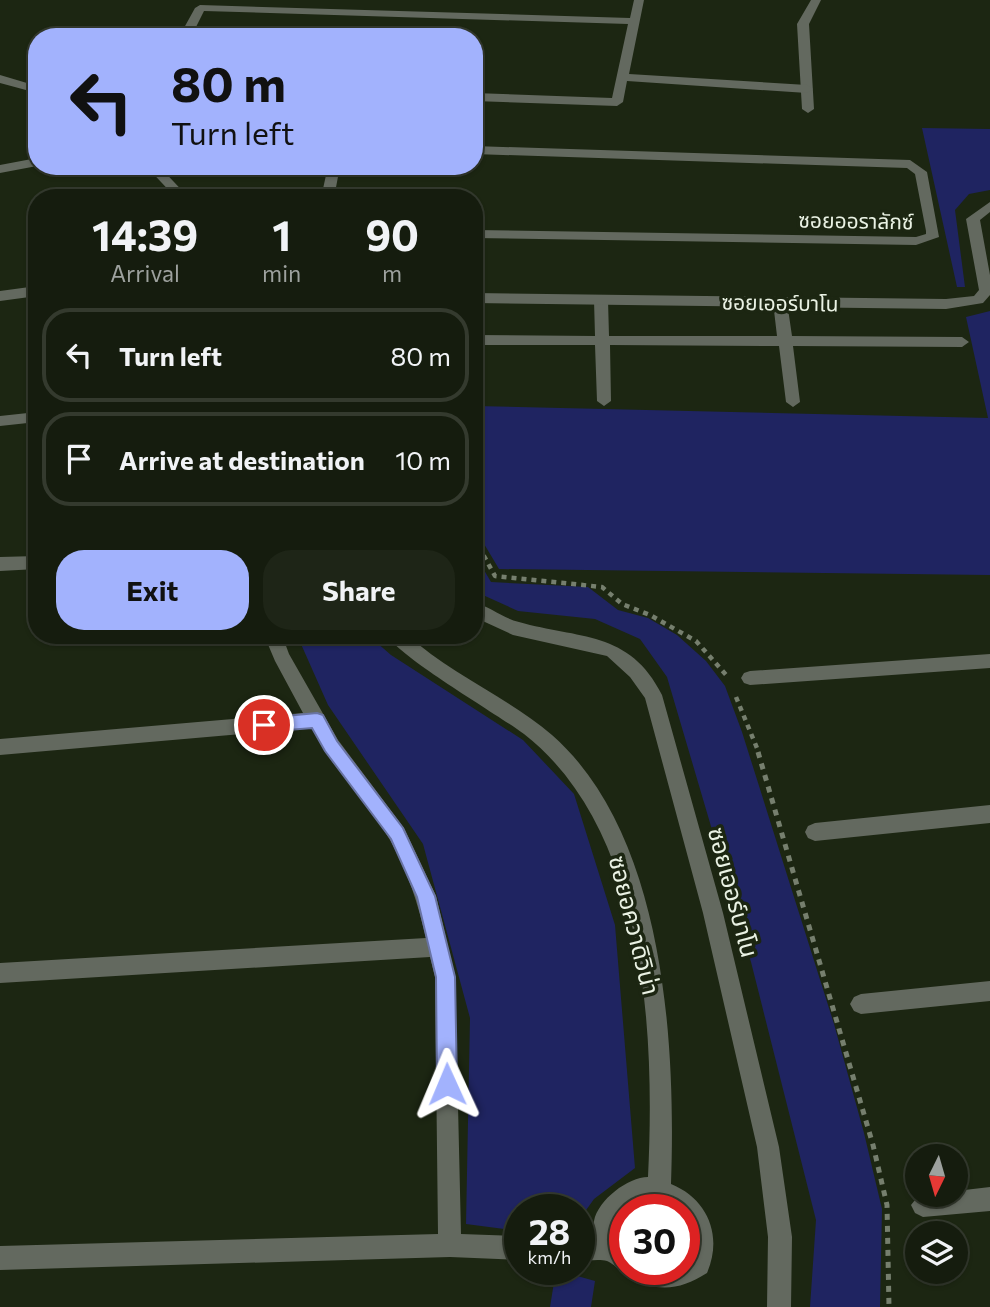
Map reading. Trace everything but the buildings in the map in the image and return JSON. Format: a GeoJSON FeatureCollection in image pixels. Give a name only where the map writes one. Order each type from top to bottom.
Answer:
{"type":"FeatureCollection","features":[{"type":"Feature","properties":{"kind":"street"},"geometry":{"type":"LineString","coordinates":[[483,97],[617,102],[639,0]]}},
{"type":"Feature","properties":{"kind":"street"},"geometry":{"type":"LineString","coordinates":[[808,110],[803,24],[816,0]]}},
{"type":"Feature","properties":{"kind":"street"},"geometry":{"type":"LineString","coordinates":[[190,28],[200,8],[634,21]]}},
{"type":"Feature","properties":{"kind":"street"},"geometry":{"type":"LineString","coordinates":[[622,77],[807,89]]}},
{"type":"Feature","properties":{"kind":"street"},"geometry":{"type":"LineString","coordinates":[[0,79],[28,87]]}},
{"type":"Feature","properties":{"kind":"street","name":"ซอยออราลักซ์"},"geometry":{"type":"LineString","coordinates":[[483,150],[910,164],[921,172],[933,231],[932,237],[916,241],[483,234]]}},
{"type":"Feature","properties":{"kind":"street"},"geometry":{"type":"LineString","coordinates":[[0,169],[28,164]]}},
{"type":"Feature","properties":{"kind":"street"},"geometry":{"type":"LineString","coordinates":[[161,175],[174,189]]}},
{"type":"Feature","properties":{"kind":"street","name":"ซอยเออร์บาโน"},"geometry":{"type":"LineString","coordinates":[[483,298],[946,303],[978,300],[986,291],[973,219],[990,206]]}},
{"type":"Feature","properties":{"kind":"street"},"geometry":{"type":"LineString","coordinates":[[0,296],[28,291]]}},
{"type":"Feature","properties":{"kind":"street"},"geometry":{"type":"LineString","coordinates":[[601,300],[604,401]]}},
{"type":"Feature","properties":{"kind":"street"},"geometry":{"type":"LineString","coordinates":[[780,302],[793,401]]}},
{"type":"Feature","properties":{"kind":"street"},"geometry":{"type":"LineString","coordinates":[[483,340],[962,342]]}},
{"type":"Feature","properties":{"kind":"street"},"geometry":{"type":"LineString","coordinates":[[0,421],[28,418]]}},
{"type":"Feature","properties":{"kind":"street"},"geometry":{"type":"LineString","coordinates":[[0,564],[28,562]]}},
{"type":"Feature","properties":{"kind":"street","name":"ซอยเออร์บาโน"},"geometry":{"type":"LineString","coordinates":[[483,613],[513,628],[612,650],[636,673],[653,695],[713,913],[768,1147],[780,1237],[779,1307]]}},
{"type":"Feature","properties":{"kind":"street"},"geometry":{"type":"LineString","coordinates":[[276,644],[331,746],[397,834],[426,896],[445,977],[450,1245]]}},
{"type":"Feature","properties":{"kind":"street","name":"ซอยอควาดิวิน่า"},"geometry":{"type":"LineString","coordinates":[[406,644],[548,743],[590,793],[626,866],[653,979],[664,1128],[659,1189]]}},
{"type":"Feature","properties":{"kind":"street"},"geometry":{"type":"LineString","coordinates":[[750,678],[990,661]]}},
{"type":"Feature","properties":{"kind":"street"},"geometry":{"type":"LineString","coordinates":[[0,747],[317,720]]}},
{"type":"Feature","properties":{"kind":"street"},"geometry":{"type":"LineString","coordinates":[[816,832],[990,814]]}},
{"type":"Feature","properties":{"kind":"street"},"geometry":{"type":"LineString","coordinates":[[0,973],[437,947]]}},
{"type":"Feature","properties":{"kind":"street"},"geometry":{"type":"LineString","coordinates":[[861,1004],[990,991]]}},
{"type":"Feature","properties":{"kind":"street"},"geometry":{"type":"LineString","coordinates":[[644,1188],[659,1189],[675,1195],[688,1207],[698,1222],[702,1241],[701,1259],[694,1275],[682,1287],[667,1294],[650,1294],[635,1290],[622,1280],[612,1266],[606,1250],[605,1233],[609,1217],[617,1203],[644,1188]]}},
{"type":"Feature","properties":{"kind":"street"},"geometry":{"type":"LineString","coordinates":[[968,1201],[990,1199]]}},
{"type":"Feature","properties":{"kind":"street"},"geometry":{"type":"LineString","coordinates":[[0,1258],[450,1245],[504,1247]]}},
{"type":"Feature","properties":{"kind":"street"},"geometry":{"type":"LineString","coordinates":[[595,1250],[606,1250]]}},
{"type":"Feature","properties":{"kind":"path"},"geometry":{"type":"LineString","coordinates":[[483,554],[495,576],[602,587],[622,604],[650,615],[695,642],[728,677],[757,747],[873,1145],[887,1205],[889,1307]]}},
{"type":"Feature","properties":{"kind":"shaded area"},"geometry":{"type":"Polygon","coordinates":[[[922,128],[990,129],[990,190],[969,194],[955,210],[965,287],[957,287],[922,128]]]}},
{"type":"Feature","properties":{"kind":"shaded area"},"geometry":{"type":"Polygon","coordinates":[[[990,311],[990,575],[499,569],[483,542],[483,406],[988,418],[966,317],[990,311]]]}},
{"type":"Feature","properties":{"kind":"shaded area"},"geometry":{"type":"Polygon","coordinates":[[[483,568],[491,582],[588,587],[618,610],[648,618],[677,635],[706,661],[725,686],[834,1024],[864,1133],[882,1209],[880,1307],[810,1307],[816,1220],[751,962],[667,677],[640,639],[595,619],[518,611],[483,595],[483,568]]]}},
{"type":"Feature","properties":{"kind":"shaded area"},"geometry":{"type":"Polygon","coordinates":[[[301,644],[378,644],[391,655],[523,740],[574,794],[615,925],[635,1168],[595,1198],[595,1194],[504,1194],[504,1229],[466,1224],[470,1018],[423,844],[328,705],[301,644]]]}},
{"type":"Feature","properties":{"kind":"shaded area"},"geometry":{"type":"Polygon","coordinates":[[[554,1285],[594,1285],[591,1307],[550,1307],[554,1285]]]}},
{"type":"Feature","properties":{"kind":"route"},"geometry":{"type":"LineString","coordinates":[[264,725],[317,720],[331,746],[397,834],[426,896],[445,977],[447,1084]]}}]}
